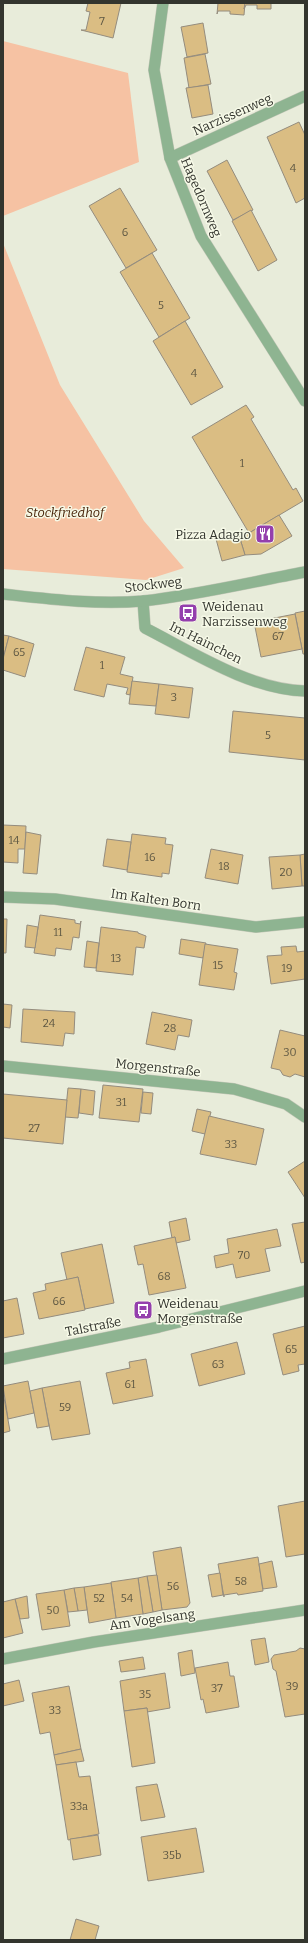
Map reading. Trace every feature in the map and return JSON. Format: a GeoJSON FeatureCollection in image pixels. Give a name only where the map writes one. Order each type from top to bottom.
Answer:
{"type":"FeatureCollection","features":[{"type":"Feature","properties":{"kind":"street","name":"Hagedornweg"},"geometry":{"type":"LineString","coordinates":[[163,3],[154,70],[170,158],[201,236],[305,401]]}},
{"type":"Feature","properties":{"kind":"street","name":"Narzissenweg"},"geometry":{"type":"LineString","coordinates":[[170,158],[305,96]]}},
{"type":"Feature","properties":{"kind":"street","name":"Stockweg"},"geometry":{"type":"LineString","coordinates":[[3,594],[63,600],[107,602],[143,601],[206,591],[305,572]]}},
{"type":"Feature","properties":{"kind":"street","name":"Im Hainchen"},"geometry":{"type":"LineString","coordinates":[[143,601],[145,628],[226,670],[285,690],[305,691]]}},
{"type":"Feature","properties":{"kind":"street","name":"Im Kalten Born"},"geometry":{"type":"LineString","coordinates":[[3,897],[55,899],[256,927],[305,922]]}},
{"type":"Feature","properties":{"kind":"street","name":"Morgenstraße"},"geometry":{"type":"LineString","coordinates":[[3,1066],[234,1089],[286,1104],[305,1117]]}},
{"type":"Feature","properties":{"kind":"street","name":"Talstraße"},"geometry":{"type":"LineString","coordinates":[[3,1359],[158,1327],[305,1292]]}},
{"type":"Feature","properties":{"kind":"street","name":"Am Vogelsang"},"geometry":{"type":"LineString","coordinates":[[3,1659],[94,1642],[305,1610]]}},
{"type":"Feature","properties":{"kind":"green space"},"geometry":{"type":"Polygon","coordinates":[[[3,41],[128,73],[139,162],[3,216],[3,41]]]}},
{"type":"Feature","properties":{"kind":"green space","name":"Stockfriedhof"},"geometry":{"type":"Polygon","coordinates":[[[3,243],[60,385],[144,521],[184,568],[146,580],[3,569],[3,243]]]}},
{"type":"Feature","properties":{"kind":"building"},"geometry":{"type":"Polygon","coordinates":[[[88,3],[121,3],[113,38],[81,30],[86,30],[90,12],[86,11],[88,3]]]}},
{"type":"Feature","properties":{"kind":"building"},"geometry":{"type":"Polygon","coordinates":[[[218,3],[245,3],[244,15],[230,14],[230,11],[218,11],[217,14],[218,3]]]}},
{"type":"Feature","properties":{"kind":"building"},"geometry":{"type":"Polygon","coordinates":[[[245,3],[271,3],[271,9],[257,9],[257,5],[246,5],[244,9],[245,3]]]}},
{"type":"Feature","properties":{"kind":"building"},"geometry":{"type":"Polygon","coordinates":[[[203,23],[208,53],[187,57],[181,27],[203,23]]]}},
{"type":"Feature","properties":{"kind":"building"},"geometry":{"type":"Polygon","coordinates":[[[205,54],[211,84],[189,88],[184,58],[205,54]]]}},
{"type":"Feature","properties":{"kind":"building"},"geometry":{"type":"Polygon","coordinates":[[[208,85],[213,114],[192,118],[186,88],[208,85]]]}},
{"type":"Feature","properties":{"kind":"building"},"geometry":{"type":"Polygon","coordinates":[[[299,122],[305,135],[305,198],[296,203],[267,137],[299,122]]]}},
{"type":"Feature","properties":{"kind":"building"},"geometry":{"type":"Polygon","coordinates":[[[227,160],[253,210],[233,220],[207,171],[227,160]]]}},
{"type":"Feature","properties":{"kind":"building"},"geometry":{"type":"Polygon","coordinates":[[[120,188],[157,250],[126,268],[89,206],[120,188]]]}},
{"type":"Feature","properties":{"kind":"building"},"geometry":{"type":"Polygon","coordinates":[[[251,210],[277,260],[258,271],[232,221],[251,210]]]}},
{"type":"Feature","properties":{"kind":"building"},"geometry":{"type":"Polygon","coordinates":[[[152,253],[190,318],[159,337],[120,272],[152,253]]]}},
{"type":"Feature","properties":{"kind":"building"},"geometry":{"type":"Polygon","coordinates":[[[185,321],[223,387],[191,405],[153,341],[185,321]]]}},
{"type":"Feature","properties":{"kind":"building"},"geometry":{"type":"Polygon","coordinates":[[[246,405],[254,417],[251,419],[293,490],[296,488],[303,501],[249,533],[192,437],[246,405]]]}},
{"type":"Feature","properties":{"kind":"building","name":"Pizza Adagio"},"geometry":{"type":"Polygon","coordinates":[[[279,515],[292,536],[261,554],[245,555],[238,532],[249,533],[279,515]]]}},
{"type":"Feature","properties":{"kind":"building"},"geometry":{"type":"Polygon","coordinates":[[[238,532],[245,555],[222,561],[216,539],[238,532]]]}},
{"type":"Feature","properties":{"kind":"building"},"geometry":{"type":"Polygon","coordinates":[[[305,611],[305,654],[303,654],[295,613],[305,611]]]}},
{"type":"Feature","properties":{"kind":"building"},"geometry":{"type":"Polygon","coordinates":[[[295,614],[302,649],[261,657],[254,622],[295,614]]]}},
{"type":"Feature","properties":{"kind":"building"},"geometry":{"type":"Polygon","coordinates":[[[3,635],[9,636],[3,659],[3,635]]]}},
{"type":"Feature","properties":{"kind":"building"},"geometry":{"type":"Polygon","coordinates":[[[9,636],[34,644],[25,677],[3,670],[3,659],[9,636]]]}},
{"type":"Feature","properties":{"kind":"building"},"geometry":{"type":"Polygon","coordinates":[[[86,647],[125,657],[120,674],[133,677],[130,695],[126,694],[128,688],[107,684],[104,697],[74,690],[86,647]]]}},
{"type":"Feature","properties":{"kind":"building"},"geometry":{"type":"Polygon","coordinates":[[[132,681],[159,684],[156,706],[129,704],[132,681]]]}},
{"type":"Feature","properties":{"kind":"building"},"geometry":{"type":"Polygon","coordinates":[[[159,684],[193,688],[189,718],[155,714],[159,684]]]}},
{"type":"Feature","properties":{"kind":"building"},"geometry":{"type":"Polygon","coordinates":[[[233,711],[305,718],[305,760],[229,752],[233,711]]]}},
{"type":"Feature","properties":{"kind":"building"},"geometry":{"type":"Polygon","coordinates":[[[3,825],[26,826],[25,849],[18,849],[18,863],[3,862],[3,825]]]}},
{"type":"Feature","properties":{"kind":"building"},"geometry":{"type":"Polygon","coordinates":[[[26,832],[41,835],[37,874],[23,873],[26,832]]]}},
{"type":"Feature","properties":{"kind":"building"},"geometry":{"type":"Polygon","coordinates":[[[132,834],[166,838],[165,844],[173,845],[169,874],[162,873],[162,877],[127,872],[132,834]]]}},
{"type":"Feature","properties":{"kind":"building"},"geometry":{"type":"Polygon","coordinates":[[[107,839],[131,842],[127,870],[103,866],[107,839]]]}},
{"type":"Feature","properties":{"kind":"building"},"geometry":{"type":"Polygon","coordinates":[[[211,849],[243,855],[238,884],[205,878],[211,849]]]}},
{"type":"Feature","properties":{"kind":"building"},"geometry":{"type":"Polygon","coordinates":[[[305,854],[305,886],[302,886],[300,855],[305,854]]]}},
{"type":"Feature","properties":{"kind":"building"},"geometry":{"type":"Polygon","coordinates":[[[300,855],[302,886],[272,889],[269,857],[300,855]]]}},
{"type":"Feature","properties":{"kind":"building"},"geometry":{"type":"Polygon","coordinates":[[[40,915],[75,920],[75,923],[80,924],[81,921],[79,938],[73,937],[71,950],[56,948],[55,956],[34,953],[40,915]]]}},
{"type":"Feature","properties":{"kind":"building"},"geometry":{"type":"Polygon","coordinates":[[[3,919],[7,919],[6,953],[3,953],[3,919]]]}},
{"type":"Feature","properties":{"kind":"building"},"geometry":{"type":"Polygon","coordinates":[[[27,925],[38,927],[35,948],[25,947],[27,925]]]}},
{"type":"Feature","properties":{"kind":"building"},"geometry":{"type":"Polygon","coordinates":[[[101,927],[138,932],[146,936],[144,948],[136,947],[133,975],[96,971],[101,927]]]}},
{"type":"Feature","properties":{"kind":"building"},"geometry":{"type":"Polygon","coordinates":[[[181,939],[206,943],[203,958],[179,954],[181,939]]]}},
{"type":"Feature","properties":{"kind":"building"},"geometry":{"type":"Polygon","coordinates":[[[87,941],[99,943],[96,968],[84,967],[87,941]]]}},
{"type":"Feature","properties":{"kind":"building"},"geometry":{"type":"Polygon","coordinates":[[[205,944],[238,949],[234,972],[237,973],[234,990],[199,985],[205,944]]]}},
{"type":"Feature","properties":{"kind":"building"},"geometry":{"type":"Polygon","coordinates":[[[296,946],[297,952],[305,951],[305,979],[271,984],[267,956],[282,955],[281,947],[296,946]]]}},
{"type":"Feature","properties":{"kind":"building"},"geometry":{"type":"Polygon","coordinates":[[[3,1004],[12,1005],[10,1028],[3,1027],[3,1004]]]}},
{"type":"Feature","properties":{"kind":"building"},"geometry":{"type":"Polygon","coordinates":[[[23,1009],[75,1012],[74,1034],[65,1033],[63,1046],[21,1042],[23,1009]]]}},
{"type":"Feature","properties":{"kind":"building"},"geometry":{"type":"Polygon","coordinates":[[[152,1012],[192,1020],[189,1037],[178,1035],[175,1050],[146,1044],[152,1012]]]}},
{"type":"Feature","properties":{"kind":"building"},"geometry":{"type":"Polygon","coordinates":[[[280,1030],[305,1036],[305,1077],[295,1074],[290,1077],[283,1075],[280,1070],[271,1068],[280,1030]]]}},
{"type":"Feature","properties":{"kind":"building"},"geometry":{"type":"Polygon","coordinates":[[[103,1085],[143,1089],[139,1122],[99,1118],[103,1085]]]}},
{"type":"Feature","properties":{"kind":"building"},"geometry":{"type":"Polygon","coordinates":[[[68,1088],[81,1089],[78,1118],[65,1117],[68,1088]]]}},
{"type":"Feature","properties":{"kind":"building"},"geometry":{"type":"Polygon","coordinates":[[[81,1089],[95,1091],[93,1115],[79,1113],[81,1089]]]}},
{"type":"Feature","properties":{"kind":"building"},"geometry":{"type":"Polygon","coordinates":[[[143,1092],[153,1093],[151,1114],[141,1113],[143,1092]]]}},
{"type":"Feature","properties":{"kind":"building"},"geometry":{"type":"Polygon","coordinates":[[[3,1094],[67,1100],[63,1144],[3,1138],[3,1094]]]}},
{"type":"Feature","properties":{"kind":"building"},"geometry":{"type":"Polygon","coordinates":[[[197,1109],[211,1112],[205,1134],[192,1131],[197,1109]]]}},
{"type":"Feature","properties":{"kind":"building"},"geometry":{"type":"Polygon","coordinates":[[[209,1116],[264,1129],[256,1165],[200,1154],[209,1116]]]}},
{"type":"Feature","properties":{"kind":"building"},"geometry":{"type":"Polygon","coordinates":[[[305,1161],[305,1198],[288,1172],[305,1161]]]}},
{"type":"Feature","properties":{"kind":"building"},"geometry":{"type":"Polygon","coordinates":[[[186,1218],[190,1240],[176,1243],[175,1237],[172,1238],[169,1222],[186,1218]]]}},
{"type":"Feature","properties":{"kind":"building"},"geometry":{"type":"Polygon","coordinates":[[[305,1222],[305,1262],[301,1263],[292,1224],[305,1222]]]}},
{"type":"Feature","properties":{"kind":"building"},"geometry":{"type":"Polygon","coordinates":[[[277,1229],[281,1246],[265,1249],[270,1271],[236,1278],[233,1264],[216,1268],[214,1256],[229,1253],[227,1239],[277,1229]]]}},
{"type":"Feature","properties":{"kind":"building"},"geometry":{"type":"Polygon","coordinates":[[[175,1237],[186,1288],[149,1295],[143,1264],[138,1265],[134,1246],[175,1237]]]}},
{"type":"Feature","properties":{"kind":"building"},"geometry":{"type":"Polygon","coordinates":[[[102,1244],[114,1303],[85,1309],[78,1277],[67,1280],[61,1253],[102,1244]]]}},
{"type":"Feature","properties":{"kind":"building"},"geometry":{"type":"Polygon","coordinates":[[[78,1277],[85,1310],[39,1319],[33,1293],[46,1290],[45,1284],[78,1277]]]}},
{"type":"Feature","properties":{"kind":"building"},"geometry":{"type":"Polygon","coordinates":[[[17,1298],[24,1334],[3,1338],[3,1301],[17,1298]]]}},
{"type":"Feature","properties":{"kind":"building"},"geometry":{"type":"Polygon","coordinates":[[[305,1326],[305,1364],[298,1365],[299,1371],[283,1375],[273,1334],[305,1326]]]}},
{"type":"Feature","properties":{"kind":"building"},"geometry":{"type":"Polygon","coordinates":[[[237,1342],[245,1374],[199,1386],[191,1354],[237,1342]]]}},
{"type":"Feature","properties":{"kind":"building"},"geometry":{"type":"Polygon","coordinates":[[[146,1359],[153,1396],[113,1404],[106,1373],[130,1368],[129,1362],[146,1359]]]}},
{"type":"Feature","properties":{"kind":"building"},"geometry":{"type":"Polygon","coordinates":[[[28,1381],[34,1413],[8,1419],[3,1386],[28,1381]]]}},
{"type":"Feature","properties":{"kind":"building"},"geometry":{"type":"Polygon","coordinates":[[[80,1381],[90,1434],[52,1440],[42,1388],[80,1381]]]}},
{"type":"Feature","properties":{"kind":"building"},"geometry":{"type":"Polygon","coordinates":[[[42,1388],[49,1426],[37,1428],[30,1391],[42,1388]]]}},
{"type":"Feature","properties":{"kind":"building"},"geometry":{"type":"Polygon","coordinates":[[[3,1392],[10,1431],[3,1433],[3,1392]]]}},
{"type":"Feature","properties":{"kind":"building"},"geometry":{"type":"Polygon","coordinates":[[[305,1501],[305,1554],[286,1557],[278,1506],[305,1501]]]}},
{"type":"Feature","properties":{"kind":"building"},"geometry":{"type":"Polygon","coordinates":[[[181,1547],[190,1603],[187,1607],[162,1610],[153,1552],[181,1547]]]}},
{"type":"Feature","properties":{"kind":"building"},"geometry":{"type":"Polygon","coordinates":[[[258,1557],[263,1591],[238,1595],[237,1593],[224,1595],[224,1597],[218,1564],[258,1557]]]}},
{"type":"Feature","properties":{"kind":"building"},"geometry":{"type":"Polygon","coordinates":[[[272,1561],[277,1587],[263,1589],[259,1564],[272,1561]]]}},
{"type":"Feature","properties":{"kind":"building"},"geometry":{"type":"Polygon","coordinates":[[[220,1573],[223,1595],[212,1597],[208,1575],[220,1573]]]}},
{"type":"Feature","properties":{"kind":"building"},"geometry":{"type":"Polygon","coordinates":[[[157,1575],[162,1610],[153,1612],[147,1576],[157,1575]]]}},
{"type":"Feature","properties":{"kind":"building"},"geometry":{"type":"Polygon","coordinates":[[[147,1576],[153,1612],[143,1614],[138,1578],[147,1576]]]}},
{"type":"Feature","properties":{"kind":"building"},"geometry":{"type":"Polygon","coordinates":[[[138,1578],[143,1614],[116,1618],[111,1582],[138,1578]]]}},
{"type":"Feature","properties":{"kind":"building"},"geometry":{"type":"Polygon","coordinates":[[[111,1583],[116,1618],[89,1623],[84,1587],[111,1583]]]}},
{"type":"Feature","properties":{"kind":"building"},"geometry":{"type":"Polygon","coordinates":[[[84,1587],[87,1610],[78,1611],[74,1588],[84,1587]]]}},
{"type":"Feature","properties":{"kind":"building"},"geometry":{"type":"Polygon","coordinates":[[[74,1588],[78,1611],[68,1612],[64,1590],[74,1588]]]}},
{"type":"Feature","properties":{"kind":"building"},"geometry":{"type":"Polygon","coordinates":[[[64,1590],[70,1626],[42,1630],[36,1594],[64,1590]]]}},
{"type":"Feature","properties":{"kind":"building"},"geometry":{"type":"Polygon","coordinates":[[[27,1596],[29,1618],[20,1619],[15,1599],[27,1596]]]}},
{"type":"Feature","properties":{"kind":"building"},"geometry":{"type":"Polygon","coordinates":[[[15,1599],[23,1633],[3,1638],[3,1602],[15,1599]]]}},
{"type":"Feature","properties":{"kind":"building"},"geometry":{"type":"Polygon","coordinates":[[[265,1638],[269,1662],[255,1665],[251,1640],[265,1638]]]}},
{"type":"Feature","properties":{"kind":"building"},"geometry":{"type":"Polygon","coordinates":[[[300,1648],[305,1649],[305,1714],[285,1717],[276,1671],[273,1669],[271,1659],[274,1655],[296,1651],[300,1648]]]}},
{"type":"Feature","properties":{"kind":"building"},"geometry":{"type":"Polygon","coordinates":[[[192,1650],[195,1673],[181,1676],[178,1653],[192,1650]]]}},
{"type":"Feature","properties":{"kind":"building"},"geometry":{"type":"Polygon","coordinates":[[[143,1657],[145,1669],[121,1672],[119,1661],[143,1657]]]}},
{"type":"Feature","properties":{"kind":"building"},"geometry":{"type":"Polygon","coordinates":[[[228,1662],[230,1676],[234,1676],[239,1707],[206,1713],[203,1699],[201,1700],[195,1668],[228,1662]]]}},
{"type":"Feature","properties":{"kind":"building"},"geometry":{"type":"Polygon","coordinates":[[[165,1673],[170,1708],[147,1712],[147,1708],[124,1711],[120,1681],[165,1673]]]}},
{"type":"Feature","properties":{"kind":"building"},"geometry":{"type":"Polygon","coordinates":[[[19,1680],[24,1701],[3,1706],[3,1684],[19,1680]]]}},
{"type":"Feature","properties":{"kind":"building"},"geometry":{"type":"Polygon","coordinates":[[[69,1686],[81,1749],[54,1755],[50,1732],[40,1734],[32,1693],[69,1686]]]}},
{"type":"Feature","properties":{"kind":"building"},"geometry":{"type":"Polygon","coordinates":[[[147,1708],[155,1763],[132,1767],[124,1711],[147,1708]]]}},
{"type":"Feature","properties":{"kind":"building"},"geometry":{"type":"Polygon","coordinates":[[[81,1749],[84,1761],[56,1765],[54,1755],[81,1749]]]}},
{"type":"Feature","properties":{"kind":"building"},"geometry":{"type":"Polygon","coordinates":[[[76,1762],[79,1777],[90,1776],[99,1834],[68,1840],[56,1765],[76,1762]]]}},
{"type":"Feature","properties":{"kind":"building"},"geometry":{"type":"Polygon","coordinates":[[[157,1784],[165,1817],[141,1821],[136,1787],[157,1784]]]}},
{"type":"Feature","properties":{"kind":"building"},"geometry":{"type":"Polygon","coordinates":[[[196,1828],[204,1872],[148,1881],[141,1837],[196,1828]]]}},
{"type":"Feature","properties":{"kind":"building"},"geometry":{"type":"Polygon","coordinates":[[[98,1835],[101,1855],[73,1860],[70,1839],[98,1835]]]}},
{"type":"Feature","properties":{"kind":"building"},"geometry":{"type":"Polygon","coordinates":[[[76,1919],[99,1926],[95,1940],[70,1940],[76,1919]]]}},
{"type":"Feature","properties":{"kind":"place","name":"Pizza Adagio"},"geometry":{"type":"Point","coordinates":[265,534]}},
{"type":"Feature","properties":{"kind":"place","name":"Weidenau Narzissenweg"},"geometry":{"type":"Point","coordinates":[188,613]}},
{"type":"Feature","properties":{"kind":"place","name":"Weidenau Morgenstraße"},"geometry":{"type":"Point","coordinates":[143,1310]}}]}
